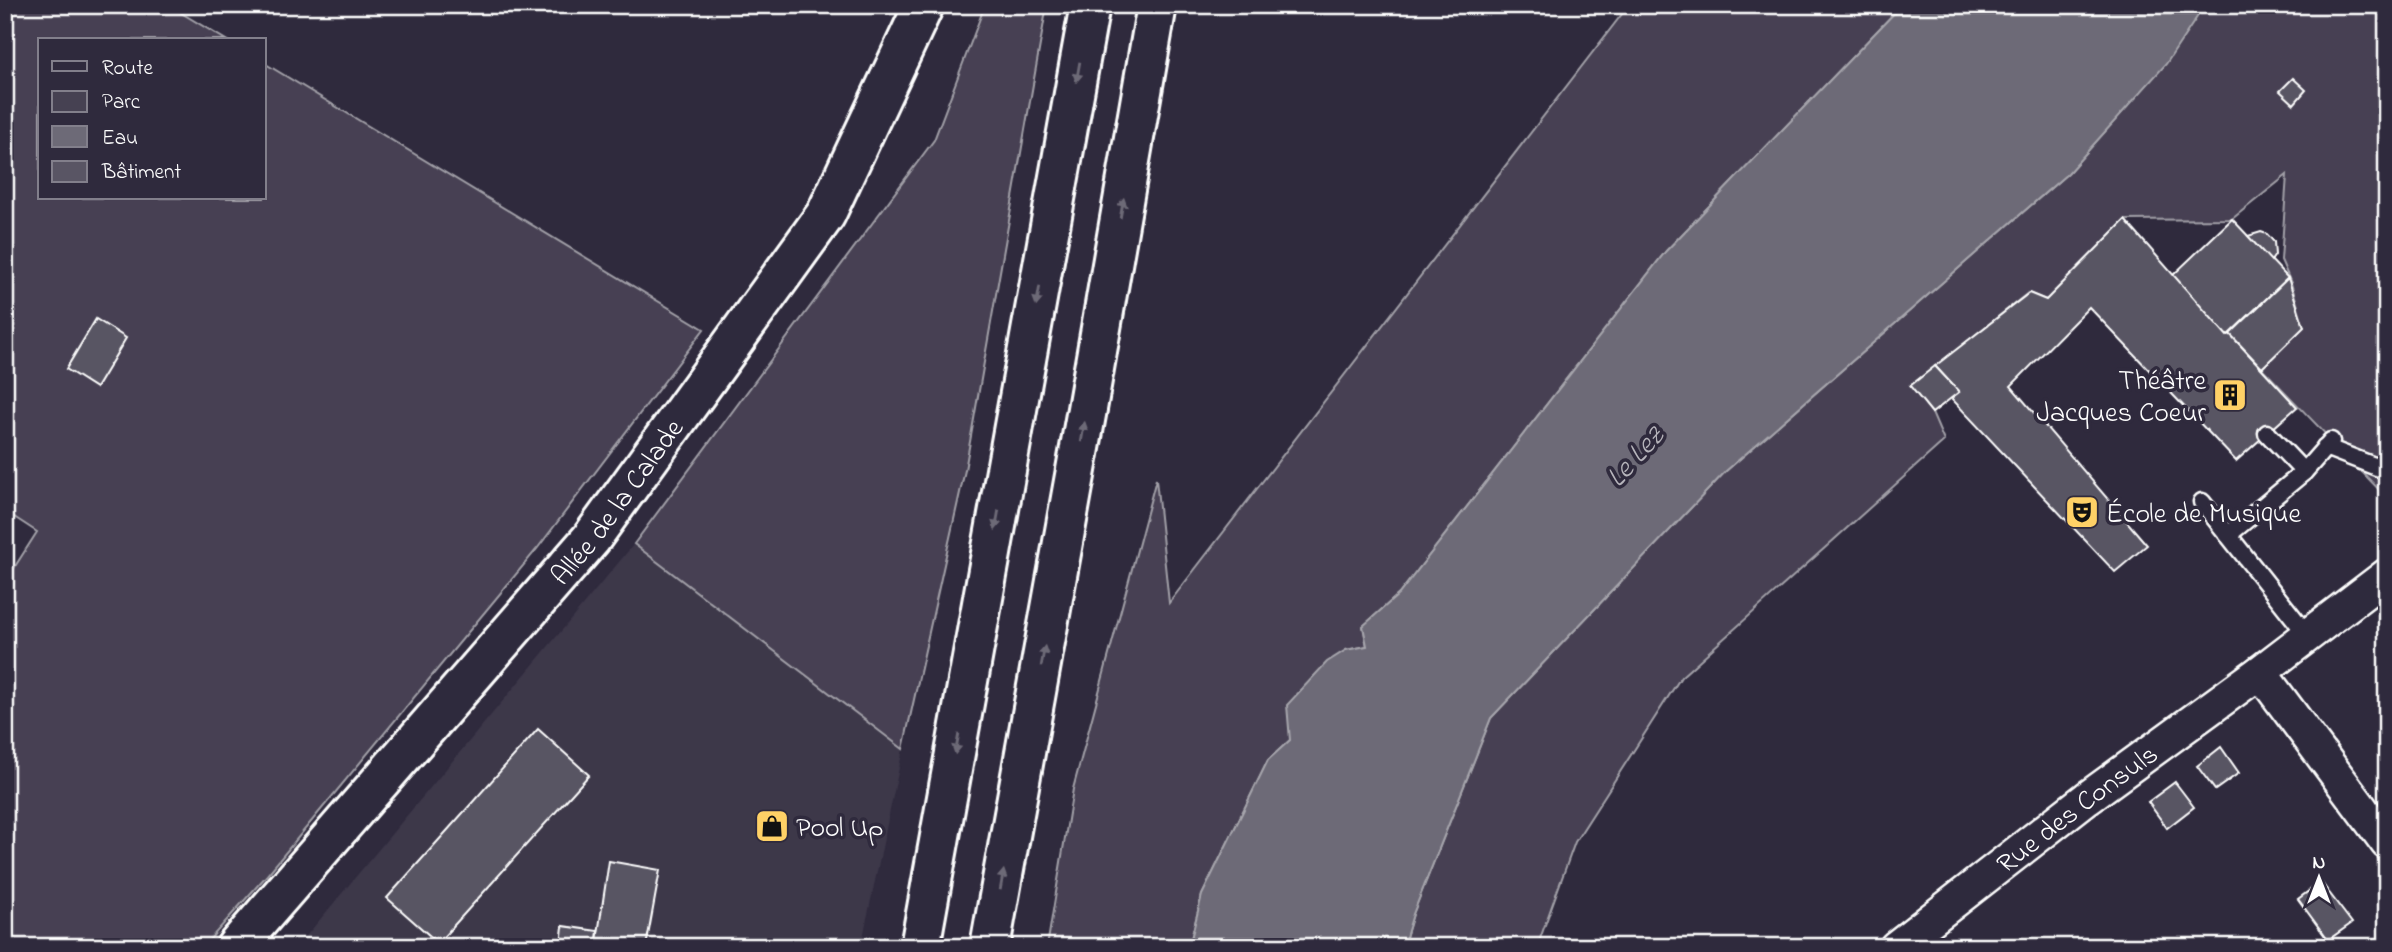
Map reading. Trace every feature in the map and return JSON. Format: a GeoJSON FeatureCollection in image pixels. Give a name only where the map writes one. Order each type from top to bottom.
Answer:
{"type":"FeatureCollection","features":[{"type":"Feature","properties":{"kind":"main road","name":"Allée de la Calade"},"geometry":{"type":"LineString","coordinates":[[236,947],[591,538],[826,214],[924,5]]}},
{"type":"Feature","properties":{"kind":"main road"},"geometry":{"type":"LineString","coordinates":[[920,947],[1090,5]]}},
{"type":"Feature","properties":{"kind":"main road"},"geometry":{"type":"LineString","coordinates":[[990,947],[1157,5]]}},
{"type":"Feature","properties":{"kind":"street","name":"Rue des Consuls"},"geometry":{"type":"LineString","coordinates":[[1896,947],[2087,798],[2387,575]]}},
{"type":"Feature","properties":{"kind":"street"},"geometry":{"type":"LineString","coordinates":[[2260,672],[2387,843]]}},
{"type":"Feature","properties":{"kind":"lane"},"geometry":{"type":"LineString","coordinates":[[2267,433],[2304,472]]}},
{"type":"Feature","properties":{"kind":"lane"},"geometry":{"type":"LineString","coordinates":[[2228,535],[2304,472],[2328,444],[2387,471]]}},
{"type":"Feature","properties":{"kind":"lane"},"geometry":{"type":"LineString","coordinates":[[2202,502],[2308,636]]}},
{"type":"Feature","properties":{"kind":"shaded area"},"geometry":{"type":"Polygon","coordinates":[[[634,544],[903,749],[861,947],[297,947],[634,544]]]}},
{"type":"Feature","properties":{"kind":"green space"},"geometry":{"type":"Polygon","coordinates":[[[5,5],[168,5],[223,38],[38,38],[38,200],[266,200],[266,64],[704,329],[537,549],[267,875],[203,947],[5,947],[5,582],[37,532],[5,511],[5,5]]]}},
{"type":"Feature","properties":{"kind":"green space"},"geometry":{"type":"Polygon","coordinates":[[[985,5],[1047,5],[965,470],[903,749],[634,544],[934,140],[985,5]]]}},
{"type":"Feature","properties":{"kind":"green space"},"geometry":{"type":"Polygon","coordinates":[[[1629,5],[1902,5],[1666,251],[1399,594],[1363,626],[1367,646],[1346,650],[1290,740],[1268,760],[1202,895],[1189,947],[1047,947],[1073,789],[1156,479],[1169,603],[1629,5]]]}},
{"type":"Feature","properties":{"kind":"green space"},"geometry":{"type":"Polygon","coordinates":[[[2204,5],[2387,5],[2387,498],[2262,368],[2304,327],[2281,260],[2287,175],[2232,219],[2125,220],[2046,300],[2028,293],[1911,386],[1932,413],[1944,441],[1681,677],[1575,842],[1537,947],[1403,947],[1413,914],[1491,718],[1726,471],[2068,173],[2161,69],[2204,5]]]}},
{"type":"Feature","properties":{"kind":"water","name":"Le Lez"},"geometry":{"type":"Polygon","coordinates":[[[1902,5],[2205,5],[2166,64],[2068,173],[1726,471],[1491,718],[1413,914],[1403,947],[1189,947],[1202,895],[1268,760],[1290,740],[1287,705],[1327,662],[1346,650],[1367,646],[1363,626],[1399,594],[1666,251],[1902,5]]]}},
{"type":"Feature","properties":{"kind":"building"},"geometry":{"type":"Polygon","coordinates":[[[2293,78],[2306,90],[2294,104],[2280,91],[2293,78]]]}},
{"type":"Feature","properties":{"kind":"building"},"geometry":{"type":"Polygon","coordinates":[[[2232,219],[2288,278],[2227,336],[2172,276],[2232,219]]]}},
{"type":"Feature","properties":{"kind":"building","name":"Théâtre Jacques Coeur"},"geometry":{"type":"Polygon","coordinates":[[[2125,220],[2227,336],[2230,334],[2297,407],[2236,461],[2089,307],[2011,386],[2147,545],[2115,572],[1951,398],[1959,392],[1935,366],[2029,293],[2046,300],[2125,220]]]}},
{"type":"Feature","properties":{"kind":"building"},"geometry":{"type":"Polygon","coordinates":[[[2261,232],[2274,242],[2275,255],[2271,261],[2248,236],[2261,232]]]}},
{"type":"Feature","properties":{"kind":"building"},"geometry":{"type":"Polygon","coordinates":[[[2288,278],[2304,327],[2262,368],[2230,334],[2288,278]]]}},
{"type":"Feature","properties":{"kind":"building"},"geometry":{"type":"Polygon","coordinates":[[[96,319],[126,338],[96,388],[66,369],[96,319]]]}},
{"type":"Feature","properties":{"kind":"building"},"geometry":{"type":"Polygon","coordinates":[[[1935,366],[1959,392],[1932,413],[1910,386],[1935,366]]]}},
{"type":"Feature","properties":{"kind":"building"},"geometry":{"type":"Polygon","coordinates":[[[538,729],[589,775],[438,943],[387,898],[538,729]]]}},
{"type":"Feature","properties":{"kind":"building"},"geometry":{"type":"Polygon","coordinates":[[[2221,747],[2239,773],[2215,790],[2197,766],[2221,747]]]}},
{"type":"Feature","properties":{"kind":"building"},"geometry":{"type":"Polygon","coordinates":[[[2175,782],[2194,807],[2167,828],[2148,802],[2175,782]]]}},
{"type":"Feature","properties":{"kind":"building"},"geometry":{"type":"Polygon","coordinates":[[[609,861],[660,870],[646,947],[596,947],[609,861]]]}},
{"type":"Feature","properties":{"kind":"building"},"geometry":{"type":"Polygon","coordinates":[[[2321,882],[2352,923],[2328,940],[2298,899],[2321,882]]]}},
{"type":"Feature","properties":{"kind":"building"},"geometry":{"type":"Polygon","coordinates":[[[563,926],[598,931],[596,947],[561,945],[563,926]]]}},
{"type":"Feature","properties":{"kind":"place","name":"Théâtre Jacques Coeur"},"geometry":{"type":"Point","coordinates":[2230,395]}},
{"type":"Feature","properties":{"kind":"place","name":"École de Musique"},"geometry":{"type":"Point","coordinates":[2082,512]}},
{"type":"Feature","properties":{"kind":"place","name":"Pool Up"},"geometry":{"type":"Point","coordinates":[772,826]}}]}
